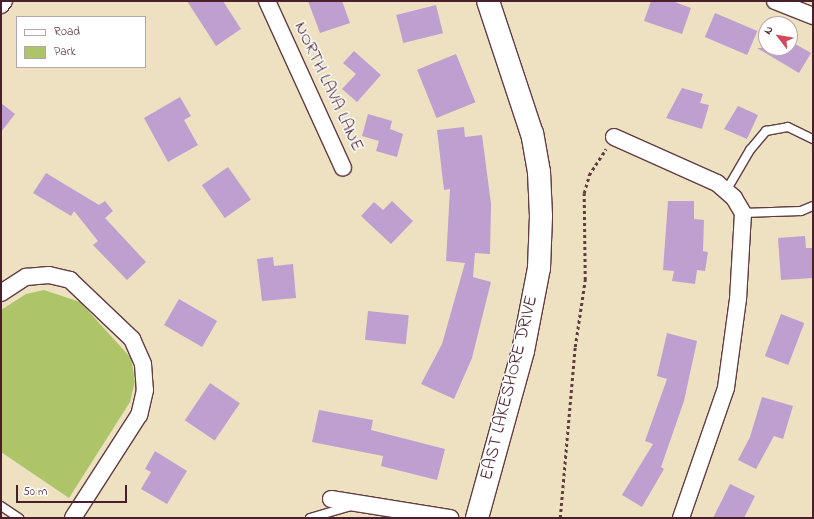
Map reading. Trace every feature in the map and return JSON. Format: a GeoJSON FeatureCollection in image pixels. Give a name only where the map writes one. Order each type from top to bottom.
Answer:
{"type":"FeatureCollection","features":[{"type":"Feature","properties":{"kind":"main road","name":"EAST LAKESHORE DRIVE"},"geometry":{"type":"LineString","coordinates":[[477,518],[523,351],[539,268],[541,216],[539,172],[532,134],[488,1]]}},
{"type":"Feature","properties":{"kind":"street"},"geometry":{"type":"LineString","coordinates":[[1,6],[4,1]]}},
{"type":"Feature","properties":{"kind":"street","name":"NORTH LAVA LANE"},"geometry":{"type":"LineString","coordinates":[[267,1],[344,168]]}},
{"type":"Feature","properties":{"kind":"street"},"geometry":{"type":"LineString","coordinates":[[775,1],[813,16]]}},
{"type":"Feature","properties":{"kind":"street"},"geometry":{"type":"LineString","coordinates":[[614,137],[671,161],[726,191],[742,213],[738,299],[726,388],[681,518]]}},
{"type":"Feature","properties":{"kind":"street"},"geometry":{"type":"LineString","coordinates":[[1,293],[26,277],[48,275],[70,280],[132,339],[143,364],[146,390],[139,415],[73,518]]}},
{"type":"Feature","properties":{"kind":"street"},"geometry":{"type":"LineString","coordinates":[[331,498],[450,518]]}},
{"type":"Feature","properties":{"kind":"lane"},"geometry":{"type":"LineString","coordinates":[[726,191],[750,150],[766,131],[788,127],[813,140]]}},
{"type":"Feature","properties":{"kind":"lane"},"geometry":{"type":"LineString","coordinates":[[742,213],[800,211],[813,206]]}},
{"type":"Feature","properties":{"kind":"lane"},"geometry":{"type":"LineString","coordinates":[[310,518],[360,503]]}},
{"type":"Feature","properties":{"kind":"lane"},"geometry":{"type":"LineString","coordinates":[[1,506],[19,518]]}},
{"type":"Feature","properties":{"kind":"path"},"geometry":{"type":"LineString","coordinates":[[560,518],[575,347],[585,280],[584,193],[589,175],[614,137]]}},
{"type":"Feature","properties":{"kind":"green space"},"geometry":{"type":"Polygon","coordinates":[[[44,290],[80,302],[131,358],[135,381],[130,402],[69,498],[1,452],[1,310],[26,294],[44,290]]]}},
{"type":"Feature","properties":{"kind":"building"},"geometry":{"type":"Polygon","coordinates":[[[187,1],[223,1],[241,29],[216,46],[187,1]]]}},
{"type":"Feature","properties":{"kind":"building"},"geometry":{"type":"Polygon","coordinates":[[[308,1],[342,1],[350,23],[320,33],[308,1]]]}},
{"type":"Feature","properties":{"kind":"building"},"geometry":{"type":"Polygon","coordinates":[[[651,1],[672,1],[691,8],[682,34],[644,21],[651,1]]]}},
{"type":"Feature","properties":{"kind":"building"},"geometry":{"type":"Polygon","coordinates":[[[436,5],[443,33],[403,43],[396,15],[436,5]]]}},
{"type":"Feature","properties":{"kind":"building"},"geometry":{"type":"Polygon","coordinates":[[[715,13],[757,31],[747,55],[705,37],[715,13]]]}},
{"type":"Feature","properties":{"kind":"building"},"geometry":{"type":"Polygon","coordinates":[[[798,46],[811,53],[799,73],[770,56],[798,56],[798,46]]]}},
{"type":"Feature","properties":{"kind":"building"},"geometry":{"type":"Polygon","coordinates":[[[354,51],[381,75],[357,102],[342,89],[356,74],[343,63],[354,51]]]}},
{"type":"Feature","properties":{"kind":"building"},"geometry":{"type":"Polygon","coordinates":[[[456,54],[475,102],[437,118],[417,70],[456,54]]]}},
{"type":"Feature","properties":{"kind":"building"},"geometry":{"type":"Polygon","coordinates":[[[682,88],[703,94],[700,103],[709,105],[702,129],[666,118],[682,88]]]}},
{"type":"Feature","properties":{"kind":"building"},"geometry":{"type":"Polygon","coordinates":[[[180,97],[191,116],[184,120],[198,145],[168,162],[144,118],[180,97]]]}},
{"type":"Feature","properties":{"kind":"building"},"geometry":{"type":"Polygon","coordinates":[[[1,103],[15,114],[1,132],[1,103]]]}},
{"type":"Feature","properties":{"kind":"building"},"geometry":{"type":"Polygon","coordinates":[[[738,106],[758,115],[747,139],[724,129],[738,106]]]}},
{"type":"Feature","properties":{"kind":"building"},"geometry":{"type":"Polygon","coordinates":[[[368,114],[392,121],[390,129],[403,134],[397,157],[376,151],[379,141],[362,136],[368,114]]]}},
{"type":"Feature","properties":{"kind":"building"},"geometry":{"type":"Polygon","coordinates":[[[464,127],[465,137],[482,135],[491,204],[490,254],[475,253],[473,277],[491,282],[472,358],[454,399],[421,384],[442,344],[465,263],[446,261],[450,189],[444,190],[437,130],[464,127]]]}},
{"type":"Feature","properties":{"kind":"building"},"geometry":{"type":"Polygon","coordinates":[[[228,167],[251,200],[225,218],[202,185],[228,167]]]}},
{"type":"Feature","properties":{"kind":"building"},"geometry":{"type":"Polygon","coordinates":[[[46,173],[99,205],[105,201],[113,211],[105,218],[146,262],[127,280],[93,245],[98,241],[74,211],[71,216],[33,193],[46,173]]]}},
{"type":"Feature","properties":{"kind":"building"},"geometry":{"type":"Polygon","coordinates":[[[392,201],[413,221],[391,244],[361,216],[374,202],[383,210],[392,201]]]}},
{"type":"Feature","properties":{"kind":"building"},"geometry":{"type":"Polygon","coordinates":[[[668,201],[694,201],[694,219],[704,220],[703,251],[708,252],[705,271],[697,270],[695,284],[672,281],[674,271],[663,270],[668,201]]]}},
{"type":"Feature","properties":{"kind":"building"},"geometry":{"type":"Polygon","coordinates":[[[805,236],[806,248],[813,248],[813,278],[781,280],[778,238],[805,236]]]}},
{"type":"Feature","properties":{"kind":"building"},"geometry":{"type":"Polygon","coordinates":[[[273,257],[274,266],[293,264],[296,298],[262,301],[257,259],[273,257]]]}},
{"type":"Feature","properties":{"kind":"building"},"geometry":{"type":"Polygon","coordinates":[[[179,299],[217,321],[202,347],[164,325],[179,299]]]}},
{"type":"Feature","properties":{"kind":"building"},"geometry":{"type":"Polygon","coordinates":[[[368,311],[409,315],[406,344],[365,340],[368,311]]]}},
{"type":"Feature","properties":{"kind":"building"},"geometry":{"type":"Polygon","coordinates":[[[781,314],[804,323],[788,365],[765,356],[781,314]]]}},
{"type":"Feature","properties":{"kind":"building"},"geometry":{"type":"Polygon","coordinates":[[[667,333],[697,341],[684,401],[661,467],[664,469],[642,507],[622,495],[653,444],[645,441],[667,379],[657,376],[667,333]]]}},
{"type":"Feature","properties":{"kind":"building"},"geometry":{"type":"Polygon","coordinates":[[[210,383],[240,403],[215,440],[185,420],[210,383]]]}},
{"type":"Feature","properties":{"kind":"building"},"geometry":{"type":"Polygon","coordinates":[[[762,397],[793,406],[783,439],[774,436],[756,469],[738,460],[750,437],[762,397]]]}},
{"type":"Feature","properties":{"kind":"building"},"geometry":{"type":"Polygon","coordinates":[[[319,410],[373,420],[371,430],[445,449],[437,480],[381,466],[383,456],[312,442],[319,410]]]}},
{"type":"Feature","properties":{"kind":"building"},"geometry":{"type":"Polygon","coordinates":[[[155,451],[187,471],[167,504],[141,489],[151,472],[145,469],[155,451]]]}},
{"type":"Feature","properties":{"kind":"building"},"geometry":{"type":"Polygon","coordinates":[[[730,484],[755,496],[744,518],[713,518],[730,484]]]}}]}
